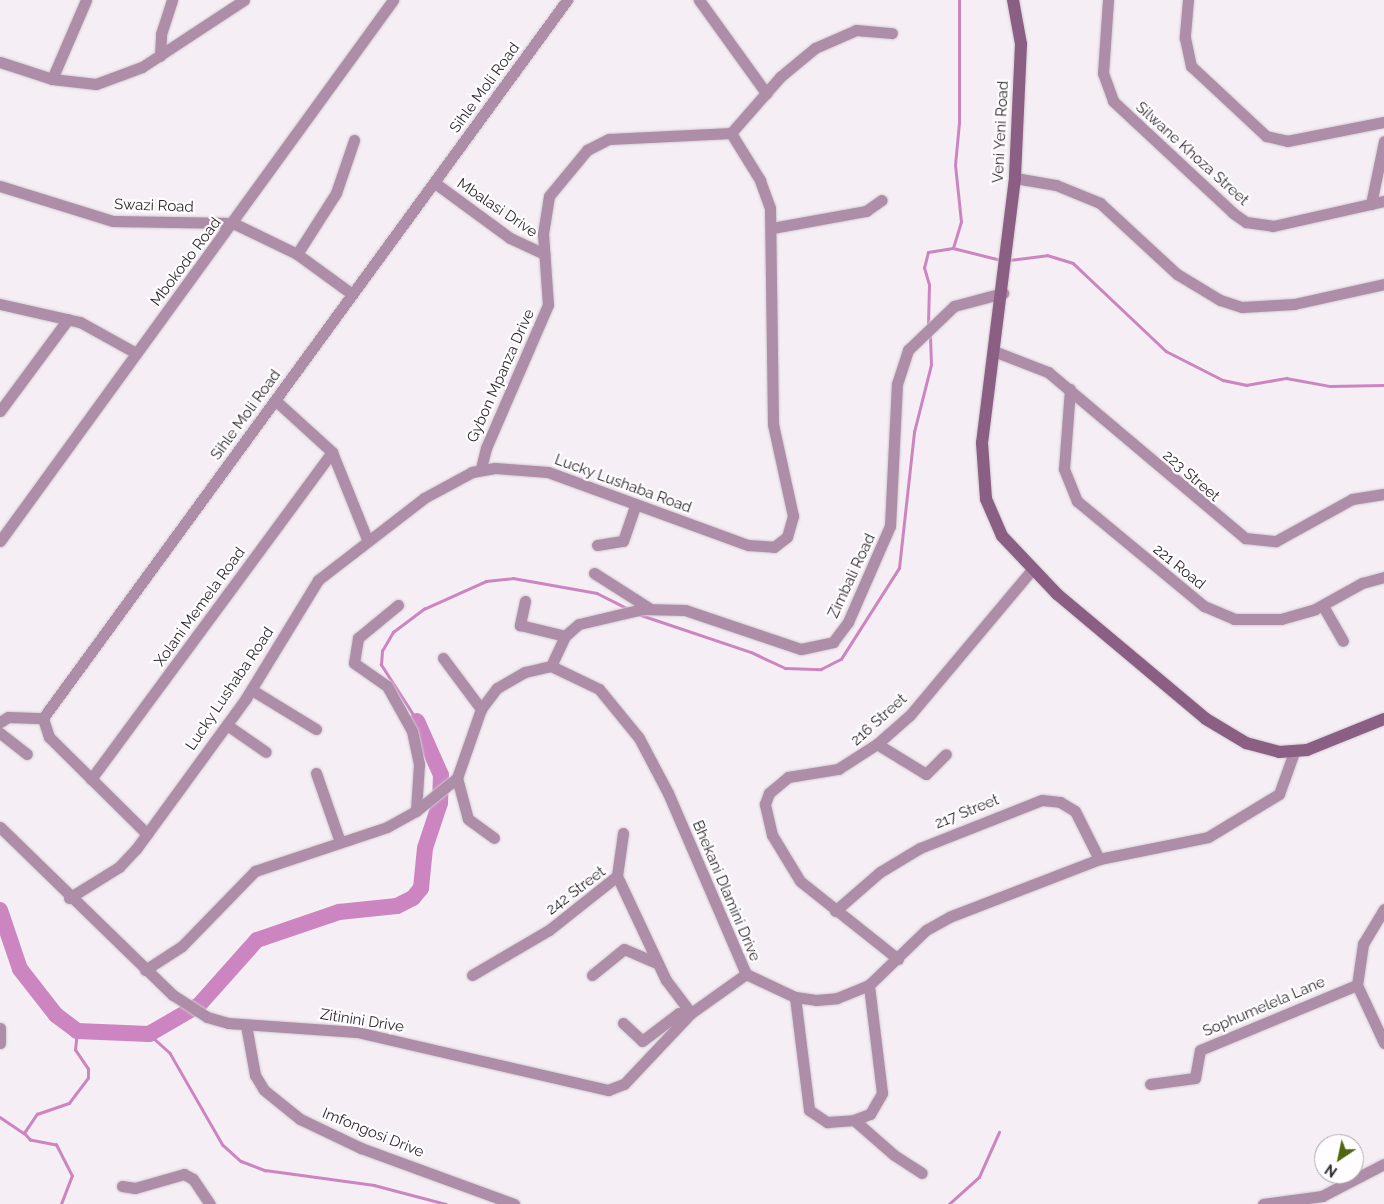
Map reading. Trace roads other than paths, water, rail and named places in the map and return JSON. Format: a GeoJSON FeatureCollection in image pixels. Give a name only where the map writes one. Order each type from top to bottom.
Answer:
{"type":"FeatureCollection","features":[{"type":"Feature","properties":{"kind":"street"},"geometry":{"type":"LineString","coordinates":[[52,79],[86,0]]}},
{"type":"Feature","properties":{"kind":"street"},"geometry":{"type":"LineString","coordinates":[[160,56],[161,34],[172,0]]}},
{"type":"Feature","properties":{"kind":"street"},"geometry":{"type":"LineString","coordinates":[[0,62],[52,79],[96,84],[160,56],[215,15],[244,0]]}},
{"type":"Feature","properties":{"kind":"street","name":"Mbokodo Road"},"geometry":{"type":"LineString","coordinates":[[0,541],[233,223],[393,0]]}},
{"type":"Feature","properties":{"kind":"street","name":"Sihle Moli Road"},"geometry":{"type":"LineString","coordinates":[[43,718],[567,0]]}},
{"type":"Feature","properties":{"kind":"street"},"geometry":{"type":"LineString","coordinates":[[699,0],[766,93]]}},
{"type":"Feature","properties":{"kind":"street","name":"Veni Yeni Road"},"geometry":{"type":"LineString","coordinates":[[1013,0],[1022,59],[1015,178],[1007,266],[982,443],[983,482],[1002,536],[1031,571],[1225,732],[1260,748],[1294,752]]}},
{"type":"Feature","properties":{"kind":"street","name":"Silwane Khoza Street"},"geometry":{"type":"LineString","coordinates":[[1108,0],[1103,73],[1113,102],[1246,222],[1273,226],[1384,201]]}},
{"type":"Feature","properties":{"kind":"street"},"geometry":{"type":"LineString","coordinates":[[1188,0],[1185,38],[1191,66],[1266,136],[1287,141],[1384,122]]}},
{"type":"Feature","properties":{"kind":"street"},"geometry":{"type":"LineString","coordinates":[[731,133],[795,62],[835,36],[868,29],[892,34]]}},
{"type":"Feature","properties":{"kind":"street","name":"Lucky Lushaba Road"},"geometry":{"type":"LineString","coordinates":[[69,898],[119,868],[147,834],[252,690],[318,580],[367,539],[424,498],[481,468],[548,472],[758,547],[779,545],[791,531],[793,516],[773,424],[772,228],[764,188],[731,133]]}},
{"type":"Feature","properties":{"kind":"street","name":"Gybon Mpanza Drive"},"geometry":{"type":"LineString","coordinates":[[481,468],[486,448],[546,314],[544,254],[549,196],[587,150],[609,139],[731,133]]}},
{"type":"Feature","properties":{"kind":"street"},"geometry":{"type":"LineString","coordinates":[[297,254],[336,193],[354,140]]}},
{"type":"Feature","properties":{"kind":"street"},"geometry":{"type":"LineString","coordinates":[[1371,204],[1384,141]]}},
{"type":"Feature","properties":{"kind":"street"},"geometry":{"type":"LineString","coordinates":[[1015,178],[1056,185],[1100,203],[1177,274],[1213,297],[1242,307],[1294,304],[1384,284]]}},
{"type":"Feature","properties":{"kind":"street","name":"Mbalasi Drive"},"geometry":{"type":"LineString","coordinates":[[435,183],[510,238],[544,254]]}},
{"type":"Feature","properties":{"kind":"street","name":"Swazi Road"},"geometry":{"type":"LineString","coordinates":[[0,186],[113,221],[233,223],[297,254],[352,294]]}},
{"type":"Feature","properties":{"kind":"street"},"geometry":{"type":"LineString","coordinates":[[772,228],[866,212],[882,200]]}},
{"type":"Feature","properties":{"kind":"street","name":"Zimbali Road"},"geometry":{"type":"LineString","coordinates":[[551,666],[566,636],[579,624],[614,614],[646,608],[685,610],[801,649],[822,647],[840,634],[890,526],[897,384],[916,340],[937,318],[966,301],[1003,293]]}},
{"type":"Feature","properties":{"kind":"street"},"geometry":{"type":"LineString","coordinates":[[0,304],[68,319],[94,328],[136,353]]}},
{"type":"Feature","properties":{"kind":"street"},"geometry":{"type":"LineString","coordinates":[[0,411],[68,319]]}},
{"type":"Feature","properties":{"kind":"street","name":"223 Street"},"geometry":{"type":"LineString","coordinates":[[994,350],[1030,362],[1070,390],[1245,538],[1276,541],[1352,499],[1384,494]]}},
{"type":"Feature","properties":{"kind":"street","name":"221 Road"},"geometry":{"type":"LineString","coordinates":[[1070,390],[1064,469],[1077,501],[1089,513],[1218,613],[1257,621],[1298,616],[1322,606],[1362,583],[1384,577]]}},
{"type":"Feature","properties":{"kind":"street"},"geometry":{"type":"LineString","coordinates":[[276,401],[332,452],[367,539]]}},
{"type":"Feature","properties":{"kind":"street","name":"Xolani Memela Road"},"geometry":{"type":"LineString","coordinates":[[91,779],[332,452]]}},
{"type":"Feature","properties":{"kind":"street"},"geometry":{"type":"LineString","coordinates":[[597,545],[623,541],[636,504]]}},
{"type":"Feature","properties":{"kind":"street","name":"216 Street"},"geometry":{"type":"LineString","coordinates":[[898,959],[811,893],[785,859],[772,835],[765,804],[773,787],[788,776],[838,769],[877,744],[915,710],[1031,571]]}},
{"type":"Feature","properties":{"kind":"street"},"geometry":{"type":"LineString","coordinates":[[594,573],[646,608]]}},
{"type":"Feature","properties":{"kind":"street"},"geometry":{"type":"LineString","coordinates":[[524,601],[520,625],[566,636]]}},
{"type":"Feature","properties":{"kind":"street"},"geometry":{"type":"LineString","coordinates":[[398,605],[358,638],[354,663],[387,686],[412,731],[419,764],[416,811]]}},
{"type":"Feature","properties":{"kind":"street"},"geometry":{"type":"LineString","coordinates":[[1322,606],[1343,641]]}},
{"type":"Feature","properties":{"kind":"street"},"geometry":{"type":"LineString","coordinates":[[443,658],[481,709]]}},
{"type":"Feature","properties":{"kind":"street"},"geometry":{"type":"LineString","coordinates":[[145,970],[182,946],[255,871],[340,842],[416,811],[454,780],[481,709],[507,681],[551,666]]}},
{"type":"Feature","properties":{"kind":"street","name":"Bhekani Dlamini Drive"},"geometry":{"type":"LineString","coordinates":[[551,666],[599,689],[639,738],[668,793],[746,974],[795,997],[837,998],[869,985],[942,921],[1099,859],[1199,840],[1255,812],[1285,785],[1294,752]]}},
{"type":"Feature","properties":{"kind":"street"},"geometry":{"type":"LineString","coordinates":[[252,690],[316,729]]}},
{"type":"Feature","properties":{"kind":"street"},"geometry":{"type":"LineString","coordinates":[[0,722],[8,717],[43,718],[48,737],[147,834]]}},
{"type":"Feature","properties":{"kind":"street"},"geometry":{"type":"LineString","coordinates":[[1294,752],[1349,737],[1384,719]]}},
{"type":"Feature","properties":{"kind":"street"},"geometry":{"type":"LineString","coordinates":[[227,725],[266,752]]}},
{"type":"Feature","properties":{"kind":"street"},"geometry":{"type":"LineString","coordinates":[[0,733],[27,754]]}},
{"type":"Feature","properties":{"kind":"street"},"geometry":{"type":"LineString","coordinates":[[877,744],[926,774],[946,754]]}},
{"type":"Feature","properties":{"kind":"street"},"geometry":{"type":"LineString","coordinates":[[316,773],[340,842]]}},
{"type":"Feature","properties":{"kind":"street"},"geometry":{"type":"LineString","coordinates":[[454,780],[468,819],[494,838]]}},
{"type":"Feature","properties":{"kind":"street","name":"217 Street"},"geometry":{"type":"LineString","coordinates":[[835,912],[880,872],[920,848],[1042,800],[1060,802],[1075,811],[1099,859]]}},
{"type":"Feature","properties":{"kind":"street","name":"Zitinini Drive"},"geometry":{"type":"LineString","coordinates":[[0,827],[69,898],[179,1000],[207,1017],[246,1025],[357,1032],[608,1090],[633,1076],[690,1015],[746,974]]}},
{"type":"Feature","properties":{"kind":"street"},"geometry":{"type":"LineString","coordinates":[[617,876],[623,833]]}},
{"type":"Feature","properties":{"kind":"street","name":"242 Street"},"geometry":{"type":"LineString","coordinates":[[472,976],[549,930],[617,876],[657,963],[690,1015]]}},
{"type":"Feature","properties":{"kind":"street"},"geometry":{"type":"LineString","coordinates":[[1384,909],[1363,944],[1357,985],[1384,1043]]}},
{"type":"Feature","properties":{"kind":"street"},"geometry":{"type":"LineString","coordinates":[[592,976],[624,949],[657,963]]}},
{"type":"Feature","properties":{"kind":"street"},"geometry":{"type":"LineString","coordinates":[[795,997],[809,1110],[827,1122],[854,1120],[870,1114],[882,1093],[869,985]]}},
{"type":"Feature","properties":{"kind":"street","name":"Sophumelela Lane"},"geometry":{"type":"LineString","coordinates":[[1150,1084],[1195,1078],[1200,1050],[1357,985]]}},
{"type":"Feature","properties":{"kind":"street"},"geometry":{"type":"LineString","coordinates":[[623,1023],[642,1041],[671,1017],[684,1012],[690,1015]]}},
{"type":"Feature","properties":{"kind":"street","name":"Imfongosi Drive"},"geometry":{"type":"LineString","coordinates":[[246,1025],[255,1076],[269,1095],[300,1119],[353,1145],[514,1204]]}},
{"type":"Feature","properties":{"kind":"street"},"geometry":{"type":"LineString","coordinates":[[0,1028],[0,1043]]}},
{"type":"Feature","properties":{"kind":"street"},"geometry":{"type":"LineString","coordinates":[[854,1120],[894,1155],[922,1173]]}},
{"type":"Feature","properties":{"kind":"street"},"geometry":{"type":"LineString","coordinates":[[1263,1204],[1323,1200],[1384,1164]]}},
{"type":"Feature","properties":{"kind":"street"},"geometry":{"type":"LineString","coordinates":[[122,1186],[135,1188],[184,1174],[193,1180],[210,1204]]}},
{"type":"Feature","properties":{"kind":"waterway"},"geometry":{"type":"LineString","coordinates":[[953,248],[961,222],[955,165],[959,123],[959,0]]}},
{"type":"Feature","properties":{"kind":"waterway"},"geometry":{"type":"LineString","coordinates":[[928,325],[929,285],[924,268],[928,252],[953,248],[1001,260]]}},
{"type":"Feature","properties":{"kind":"waterway"},"geometry":{"type":"LineString","coordinates":[[1009,260],[1047,255],[1073,263],[1166,351],[1223,380],[1246,385],[1286,378],[1330,386],[1384,385]]}},
{"type":"Feature","properties":{"kind":"waterway"},"geometry":{"type":"LineString","coordinates":[[638,614],[751,652],[785,668],[821,669],[841,659],[899,568],[914,432],[931,365],[930,336]]}},
{"type":"Feature","properties":{"kind":"waterway"},"geometry":{"type":"LineString","coordinates":[[417,721],[381,665],[382,651],[393,632],[424,609],[486,581],[513,578],[597,593],[626,608]]}},
{"type":"Feature","properties":{"kind":"waterway"},"geometry":{"type":"LineString","coordinates":[[0,910],[20,969],[56,1015],[77,1031],[149,1034],[199,1005],[257,940],[339,912],[397,906],[413,898],[421,888],[425,848],[440,803],[441,775],[417,721]]}},
{"type":"Feature","properties":{"kind":"waterway"},"geometry":{"type":"LineString","coordinates":[[61,1204],[72,1176],[56,1145],[30,1140],[24,1133],[37,1114],[69,1103],[88,1078],[88,1069],[75,1050],[77,1031]]}},
{"type":"Feature","properties":{"kind":"waterway"},"geometry":{"type":"LineString","coordinates":[[149,1034],[170,1053],[223,1145],[241,1161],[265,1170],[374,1185],[446,1204]]}},
{"type":"Feature","properties":{"kind":"waterway"},"geometry":{"type":"LineString","coordinates":[[0,1117],[24,1133]]}},
{"type":"Feature","properties":{"kind":"waterway"},"geometry":{"type":"LineString","coordinates":[[949,1204],[979,1177],[999,1132]]}}]}
